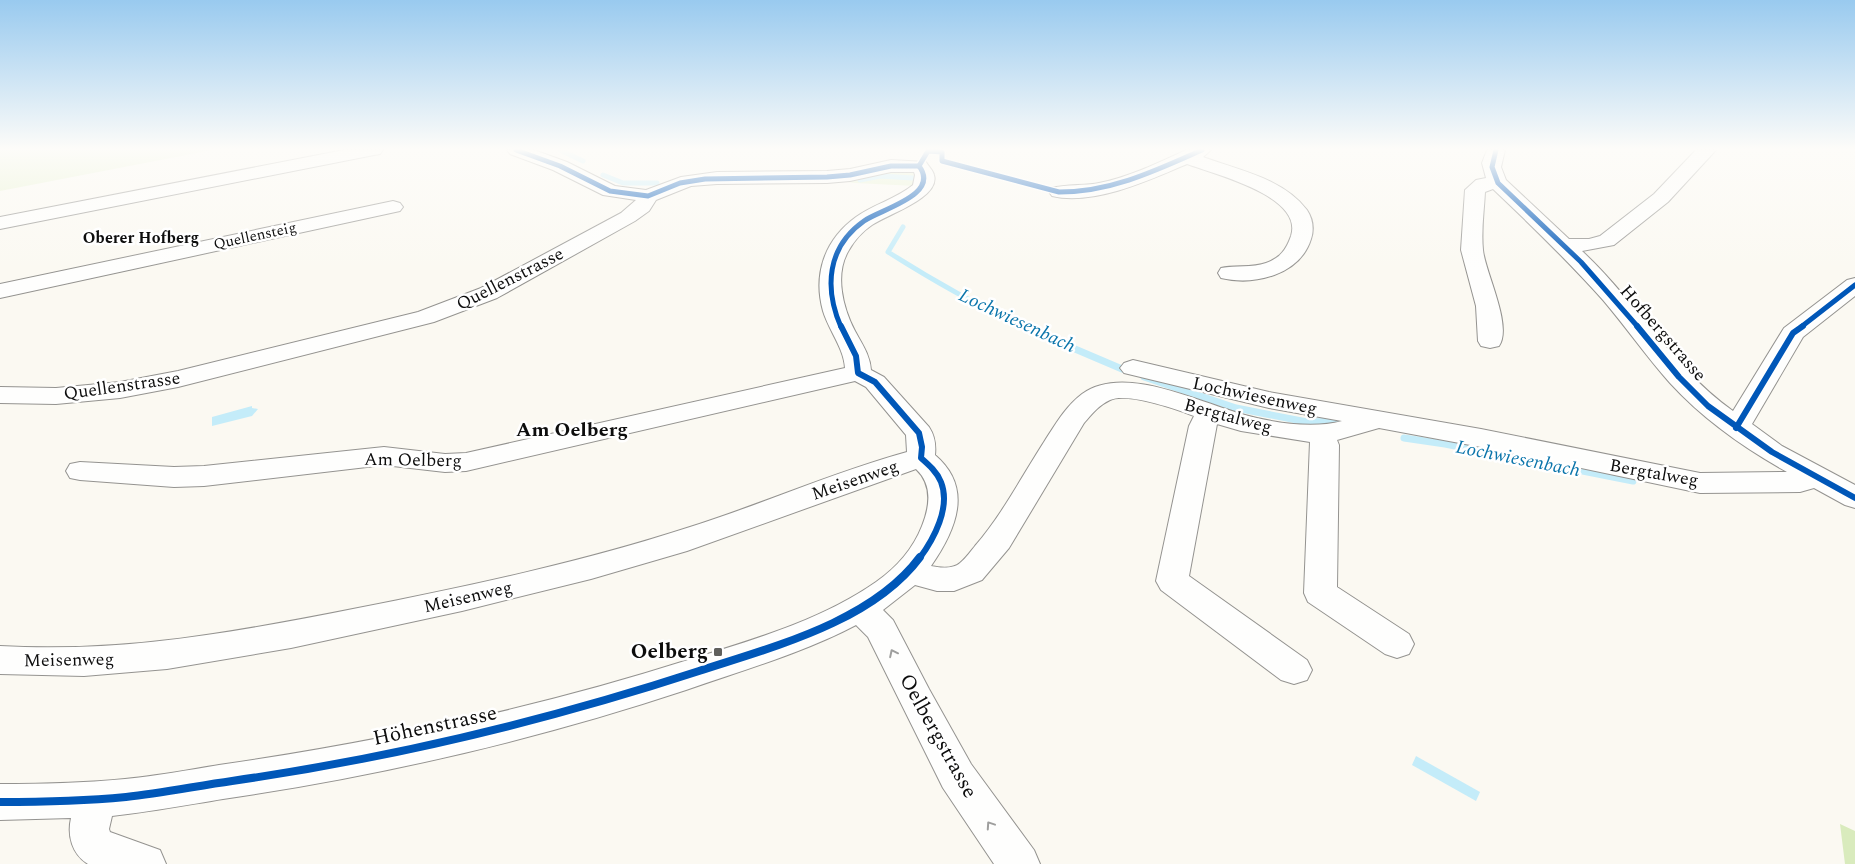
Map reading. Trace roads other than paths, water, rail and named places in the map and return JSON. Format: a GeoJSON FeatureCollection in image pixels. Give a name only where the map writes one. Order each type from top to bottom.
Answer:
{"type":"FeatureCollection","features":[{"type":"Feature","properties":{"kind":"street"},"geometry":{"type":"LineString","coordinates":[[0,223],[167,190]]}},
{"type":"Feature","properties":{"kind":"street"},"geometry":{"type":"LineString","coordinates":[[609,190],[648,196]]}},
{"type":"Feature","properties":{"kind":"street","name":"Quellenstrasse"},"geometry":{"type":"LineString","coordinates":[[2,397],[56,396],[120,390],[188,376],[426,317],[489,293],[628,217],[642,207],[648,196],[663,190]]}},
{"type":"Feature","properties":{"kind":"street"},"geometry":{"type":"LineString","coordinates":[[920,190],[912,197],[864,221],[847,238],[836,254],[830,279],[832,298],[842,329],[859,364],[858,373],[875,382],[919,432],[922,447],[921,458]]}},
{"type":"Feature","properties":{"kind":"street"},"geometry":{"type":"LineString","coordinates":[[1059,192],[1076,193],[1092,190]]}},
{"type":"Feature","properties":{"kind":"street"},"geometry":{"type":"LineString","coordinates":[[1228,274],[1265,271],[1288,260],[1298,248],[1303,235],[1302,220],[1293,205],[1273,190]]}},
{"type":"Feature","properties":{"kind":"street"},"geometry":{"type":"LineString","coordinates":[[1475,190],[1472,250],[1488,306],[1490,341]]}},
{"type":"Feature","properties":{"kind":"street","name":"Hofbergstrasse"},"geometry":{"type":"LineString","coordinates":[[1506,190],[1563,245],[1619,304],[1689,388],[1736,428],[1816,478],[1855,498]]}},
{"type":"Feature","properties":{"kind":"street"},"geometry":{"type":"LineString","coordinates":[[1563,245],[1596,244],[1607,241],[1668,190]]}},
{"type":"Feature","properties":{"kind":"street","name":"Quellensteig"},"geometry":{"type":"LineString","coordinates":[[0,291],[393,207]]}},
{"type":"Feature","properties":{"kind":"street"},"geometry":{"type":"LineString","coordinates":[[1736,428],[1793,333],[1855,285]]}},
{"type":"Feature","properties":{"kind":"street","name":"Lochwiesenweg"},"geometry":{"type":"LineString","coordinates":[[1133,368],[1269,400],[1378,421]]}},
{"type":"Feature","properties":{"kind":"street","name":"Am Oelberg"},"geometry":{"type":"LineString","coordinates":[[80,471],[174,477],[204,476],[384,456],[400,456],[448,464],[466,462],[858,373]]}},
{"type":"Feature","properties":{"kind":"street","name":"Bergtalweg"},"geometry":{"type":"LineString","coordinates":[[909,572],[937,579],[954,579],[971,572],[998,540],[1073,418],[1084,406],[1099,395],[1120,390],[1146,393],[1241,423],[1260,427],[1320,434],[1378,421],[1481,438],[1700,483],[1800,482],[1816,478]]}},
{"type":"Feature","properties":{"kind":"street"},"geometry":{"type":"LineString","coordinates":[[1209,412],[1203,426],[1172,582],[1294,670]]}},
{"type":"Feature","properties":{"kind":"street"},"geometry":{"type":"LineString","coordinates":[[1320,434],[1325,445],[1320,593],[1397,644]]}},
{"type":"Feature","properties":{"kind":"street","name":"Höhenstrasse"},"geometry":{"type":"LineString","coordinates":[[0,802],[100,799],[277,775],[468,738],[591,706],[806,634],[860,608],[888,590],[909,572],[932,541],[943,513],[942,482],[932,466],[921,458]]}},
{"type":"Feature","properties":{"kind":"street","name":"Meisenweg"},"geometry":{"type":"LineString","coordinates":[[0,660],[37,663],[126,660],[209,650],[401,612],[558,577],[677,542],[888,467],[921,458]]}},
{"type":"Feature","properties":{"kind":"street","name":"Oelbergstrasse"},"geometry":{"type":"LineString","coordinates":[[860,608],[881,629],[916,700],[958,776],[996,835],[1019,864]]}},
{"type":"Feature","properties":{"kind":"street"},"geometry":{"type":"LineString","coordinates":[[100,799],[92,815],[87,833],[91,843],[106,852],[145,864]]}},
{"type":"Feature","properties":{"kind":"water"},"geometry":{"type":"Polygon","coordinates":[[[252,406],[252,408],[258,409],[252,416],[212,426],[212,417],[252,406]]]}},
{"type":"Feature","properties":{"kind":"water"},"geometry":{"type":"Polygon","coordinates":[[[1416,756],[1480,792],[1476,801],[1412,765],[1416,756]]]}},
{"type":"Feature","properties":{"kind":"waterway","name":"Lochwiesenbach"},"geometry":{"type":"LineString","coordinates":[[903,227],[888,252],[954,292],[1024,327]]}},
{"type":"Feature","properties":{"kind":"waterway","name":"Lochwiesenbach"},"geometry":{"type":"LineString","coordinates":[[1021,326],[1122,369]]}},
{"type":"Feature","properties":{"kind":"waterway","name":"Lochwiesenbach"},"geometry":{"type":"LineString","coordinates":[[1144,377],[1236,408],[1307,422],[1339,421]]}},
{"type":"Feature","properties":{"kind":"waterway","name":"Lochwiesenbach"},"geometry":{"type":"LineString","coordinates":[[1404,438],[1445,444],[1633,481]]}},
{"type":"Feature","properties":{"kind":"place","name":"Oelberg"},"geometry":{"type":"Point","coordinates":[718,652]}},
{"type":"Feature","properties":{"kind":"district","name":"Oberer Hofberg"},"geometry":{"type":"Point","coordinates":[141,238]}},
{"type":"Feature","properties":{"kind":"district","name":"Am Oelberg"},"geometry":{"type":"Point","coordinates":[572,430]}}]}
